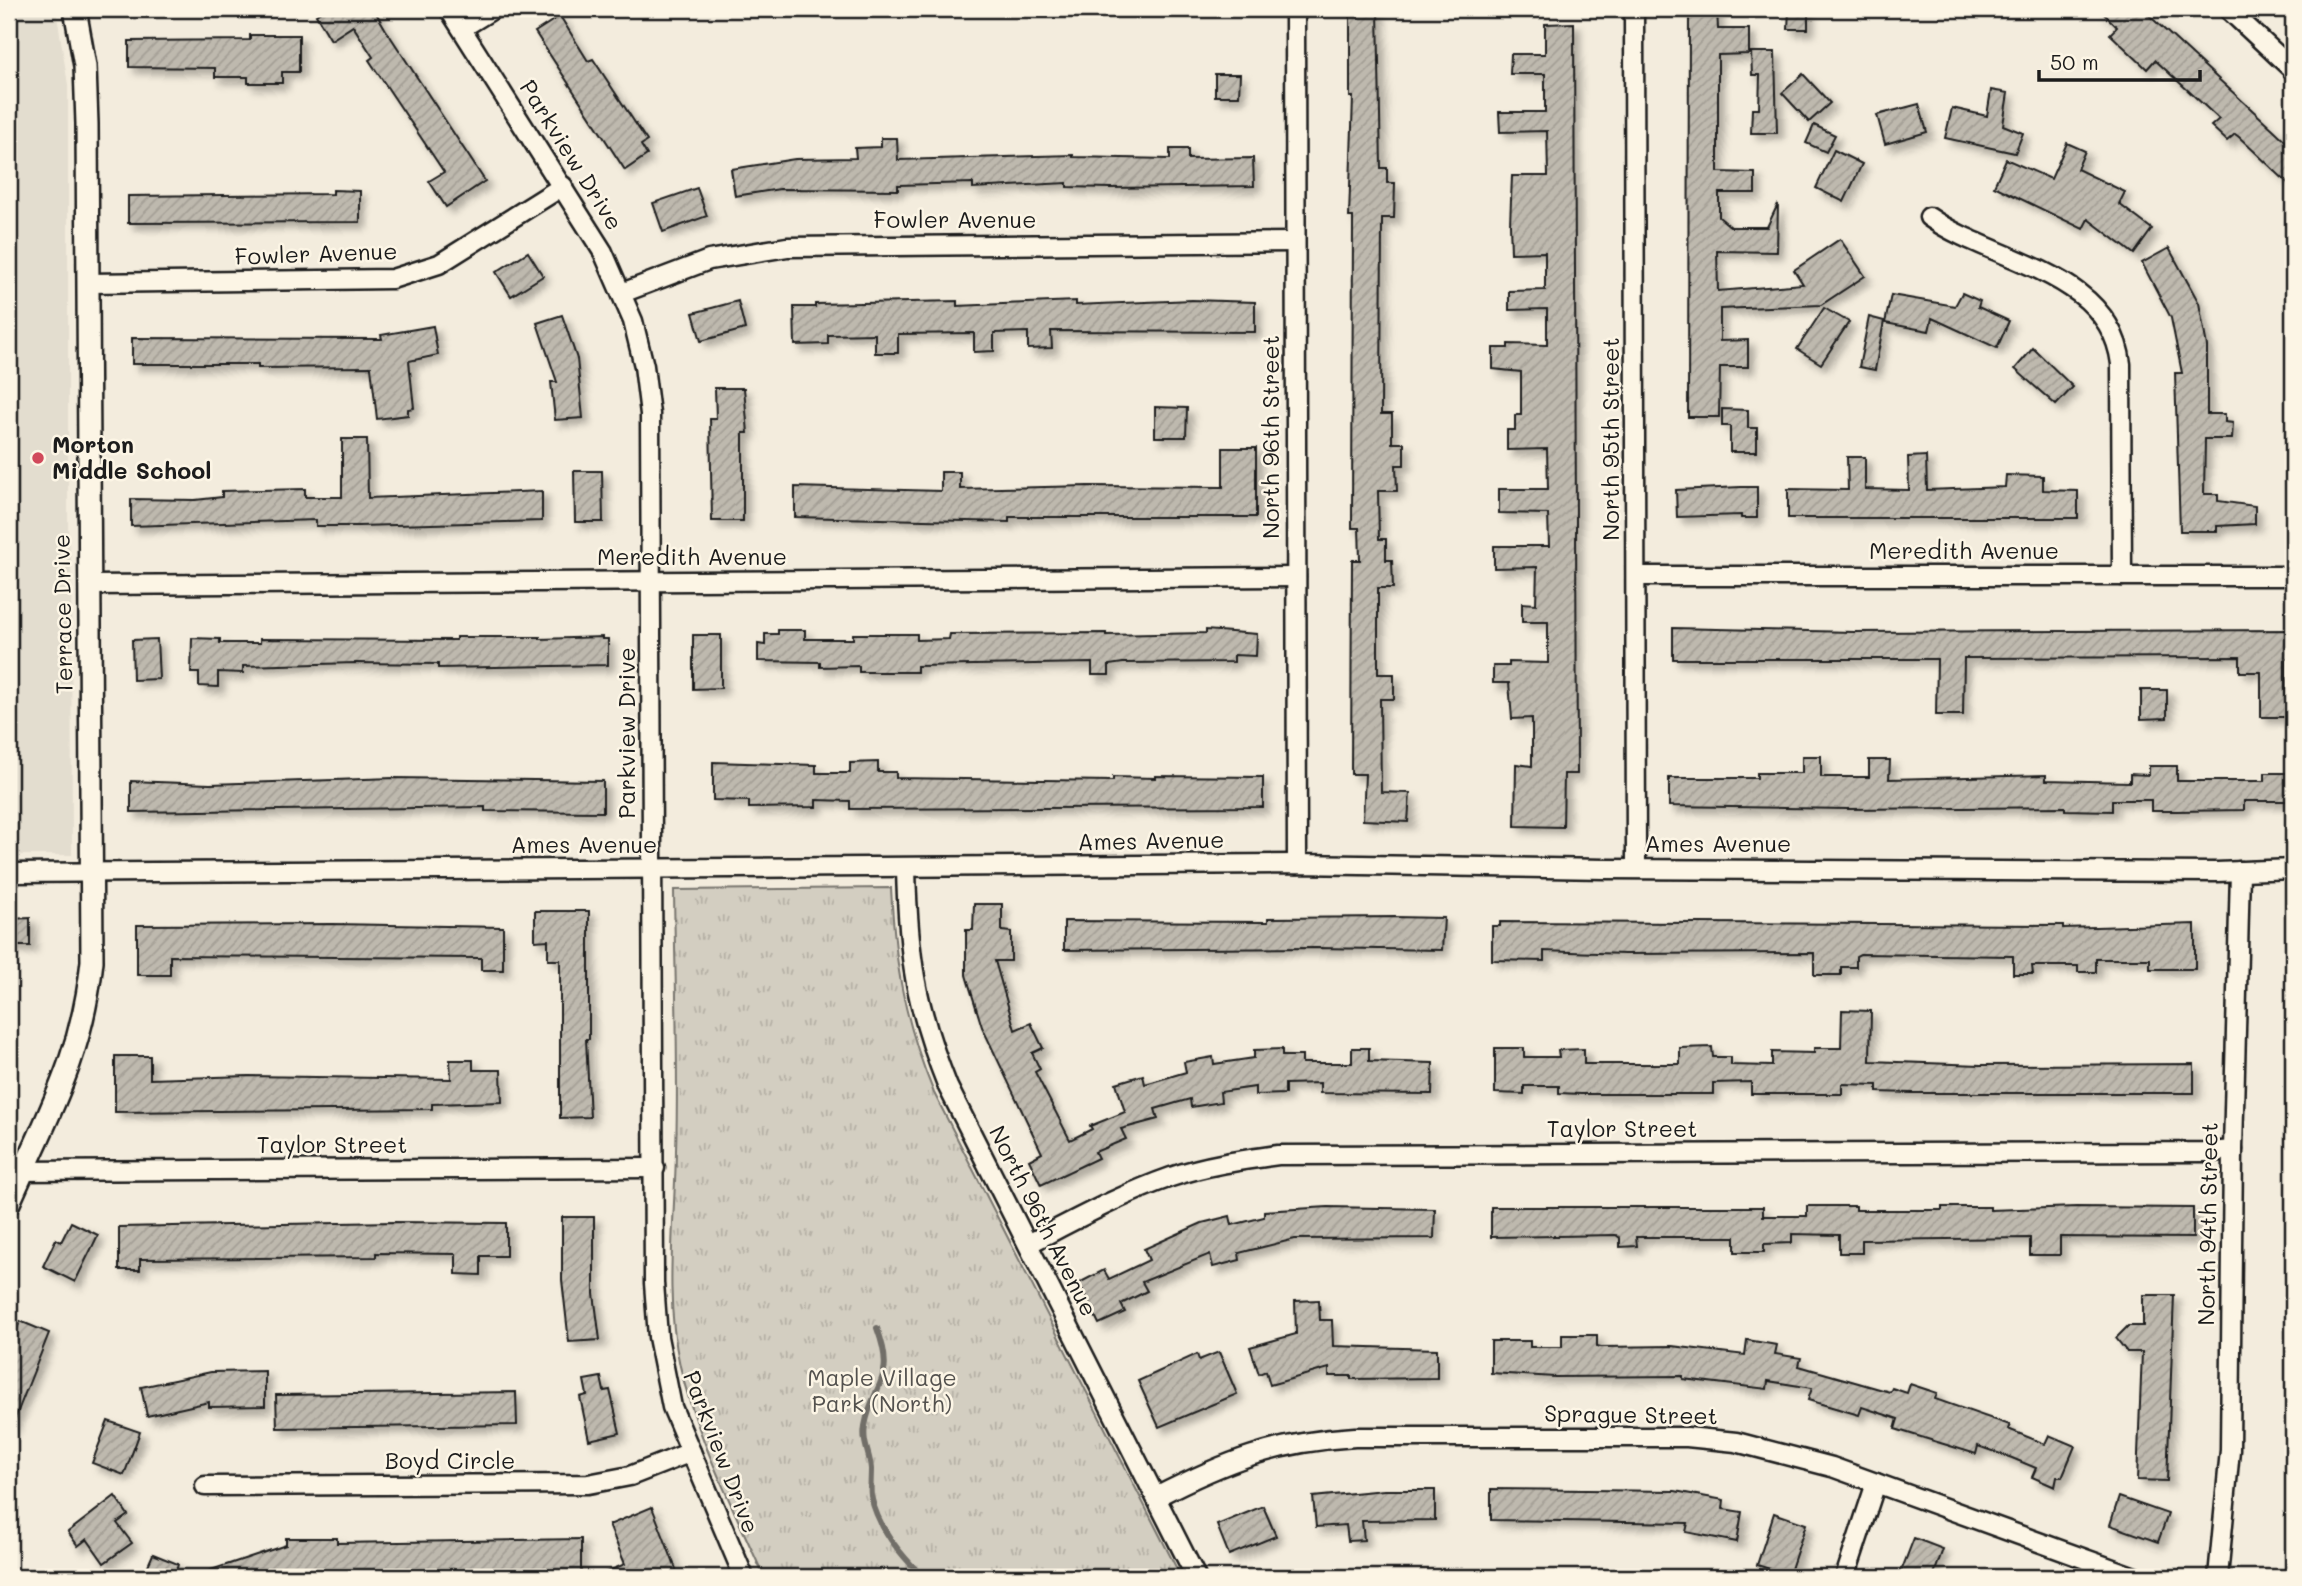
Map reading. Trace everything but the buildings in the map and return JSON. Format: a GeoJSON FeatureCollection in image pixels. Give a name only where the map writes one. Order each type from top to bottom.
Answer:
{"type":"FeatureCollection","features":[{"type":"Feature","properties":{"kind":"street","name":"Terrace Drive"},"geometry":{"type":"LineString","coordinates":[[9,1203],[17,1171],[71,1064],[83,1023],[92,961],[85,66],[75,9]]}},
{"type":"Feature","properties":{"kind":"street","name":"Parkview Drive"},"geometry":{"type":"LineString","coordinates":[[449,9],[603,252],[622,293],[644,366],[650,414],[654,1283],[658,1337],[672,1407],[744,1577]]}},
{"type":"Feature","properties":{"kind":"street"},"geometry":{"type":"LineString","coordinates":[[461,29],[493,9]]}},
{"type":"Feature","properties":{"kind":"street","name":"North 96th Street"},"geometry":{"type":"LineString","coordinates":[[1295,9],[1297,864]]}},
{"type":"Feature","properties":{"kind":"street","name":"North 95th Street"},"geometry":{"type":"LineString","coordinates":[[1634,9],[1636,868]]}},
{"type":"Feature","properties":{"kind":"street"},"geometry":{"type":"LineString","coordinates":[[2228,9],[2293,69]]}},
{"type":"Feature","properties":{"kind":"street","name":"Fowler Avenue"},"geometry":{"type":"LineString","coordinates":[[88,283],[392,279],[439,264],[563,186]]}},
{"type":"Feature","properties":{"kind":"street"},"geometry":{"type":"LineString","coordinates":[[1929,217],[1953,234],[2075,288],[2104,314],[2116,338],[2121,364],[2122,576]]}},
{"type":"Feature","properties":{"kind":"street","name":"Fowler Avenue"},"geometry":{"type":"LineString","coordinates":[[622,293],[709,260],[787,247],[1295,242]]}},
{"type":"Feature","properties":{"kind":"street","name":"Meredith Avenue"},"geometry":{"type":"LineString","coordinates":[[1636,576],[2293,576]]}},
{"type":"Feature","properties":{"kind":"street","name":"Meredith Avenue"},"geometry":{"type":"LineString","coordinates":[[89,585],[1296,577]]}},
{"type":"Feature","properties":{"kind":"street","name":"Ames Avenue"},"geometry":{"type":"LineString","coordinates":[[9,873],[1297,864],[1636,868],[2293,869]]}},
{"type":"Feature","properties":{"kind":"street","name":"North 96th Avenue"},"geometry":{"type":"LineString","coordinates":[[906,868],[910,958],[926,1033],[948,1087],[1196,1577]]}},
{"type":"Feature","properties":{"kind":"street","name":"North 94th Street"},"geometry":{"type":"LineString","coordinates":[[2218,1577],[2230,1450],[2233,1150],[2240,871]]}},
{"type":"Feature","properties":{"kind":"street","name":"Taylor Street"},"geometry":{"type":"LineString","coordinates":[[1028,1244],[1115,1200],[1171,1177],[1222,1163],[1278,1154],[2233,1150]]}},
{"type":"Feature","properties":{"kind":"street","name":"Taylor Street"},"geometry":{"type":"LineString","coordinates":[[17,1171],[655,1168]]}},
{"type":"Feature","properties":{"kind":"street","name":"Sprague Street"},"geometry":{"type":"LineString","coordinates":[[1156,1497],[1209,1470],[1265,1450],[1307,1440],[1355,1437],[1687,1437],[1776,1450],[2135,1577]]}},
{"type":"Feature","properties":{"kind":"street","name":"Boyd Circle"},"geometry":{"type":"LineString","coordinates":[[205,1486],[588,1484],[630,1476],[691,1452]]}},
{"type":"Feature","properties":{"kind":"street"},"geometry":{"type":"LineString","coordinates":[[1844,1577],[1875,1483]]}},
{"type":"Feature","properties":{"kind":"shaded area","name":"Morton Middle School"},"geometry":{"type":"Polygon","coordinates":[[[9,9],[56,9],[68,85],[68,537],[71,558],[72,855],[9,855],[9,9]]]}},
{"type":"Feature","properties":{"kind":"green space","name":"Maple Village Park (North)"},"geometry":{"type":"Polygon","coordinates":[[[891,888],[898,968],[908,1017],[934,1093],[1181,1577],[764,1577],[717,1473],[687,1393],[672,1312],[677,1085],[674,890],[891,888]]]}},
{"type":"Feature","properties":{"kind":"waterway"},"geometry":{"type":"LineString","coordinates":[[877,1328],[883,1346],[884,1371],[864,1432],[871,1469],[871,1496],[874,1508],[891,1540],[923,1577]]}},
{"type":"Feature","properties":{"kind":"place","name":"Morton Middle School"},"geometry":{"type":"Point","coordinates":[38,458]}}]}
